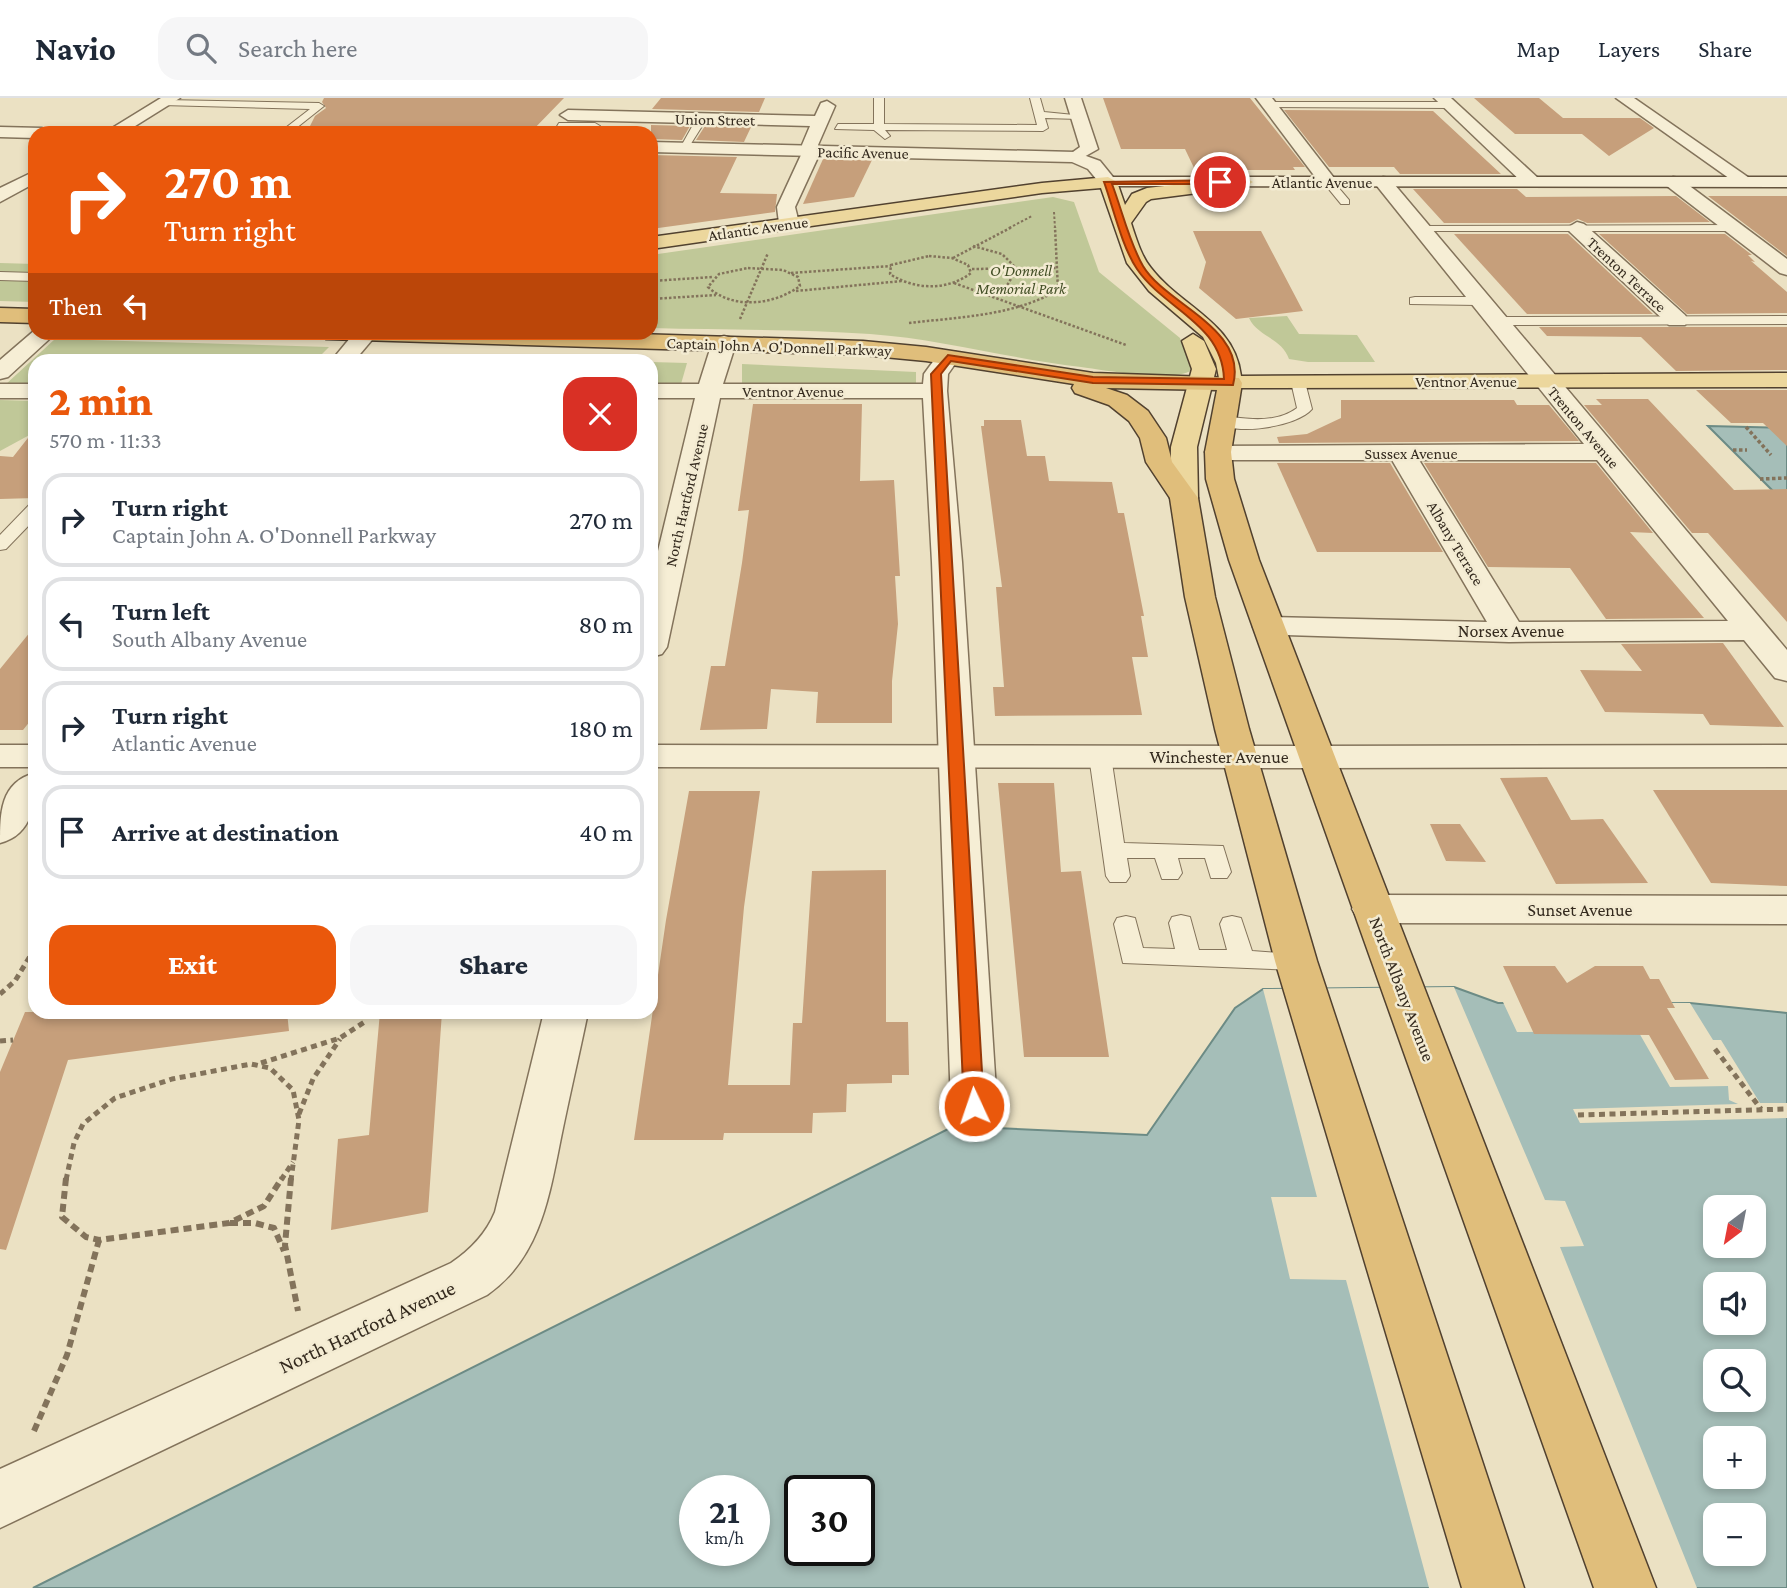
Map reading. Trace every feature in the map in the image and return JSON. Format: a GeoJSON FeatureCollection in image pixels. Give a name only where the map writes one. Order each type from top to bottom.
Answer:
{"type":"FeatureCollection","features":[{"type":"Feature","properties":{"kind":"highway"},"geometry":{"type":"LineString","coordinates":[[0,315],[28,316]]}},
{"type":"Feature","properties":{"kind":"highway"},"geometry":{"type":"LineString","coordinates":[[0,328],[28,329]]}},
{"type":"Feature","properties":{"kind":"highway","name":"Captain John A. O'Donnell Parkway"},"geometry":{"type":"LineString","coordinates":[[658,335],[730,335],[863,348],[1115,382],[1230,383]]}},
{"type":"Feature","properties":{"kind":"highway"},"geometry":{"type":"LineString","coordinates":[[1028,371],[1099,393],[1125,405],[1144,423],[1153,438],[1159,462],[1184,498],[1200,597],[1239,757],[1300,975],[1493,1588]]}},
{"type":"Feature","properties":{"kind":"highway","name":"North Albany Avenue"},"geometry":{"type":"LineString","coordinates":[[1230,383],[1218,452],[1220,479],[1234,525],[1316,757],[1625,1588]]}},
{"type":"Feature","properties":{"kind":"main road","name":"Atlantic Avenue"},"geometry":{"type":"LineString","coordinates":[[658,242],[1077,184],[1108,182]]}},
{"type":"Feature","properties":{"kind":"main road"},"geometry":{"type":"LineString","coordinates":[[1108,182],[1144,274],[1211,332],[1225,351],[1230,383]]}},
{"type":"Feature","properties":{"kind":"main road"},"geometry":{"type":"LineString","coordinates":[[1122,222],[1139,198],[1152,192],[1244,182]]}},
{"type":"Feature","properties":{"kind":"main road"},"geometry":{"type":"LineString","coordinates":[[1077,184],[1091,210]]}},
{"type":"Feature","properties":{"kind":"main road"},"geometry":{"type":"LineString","coordinates":[[1128,285],[1191,338],[1202,357],[1203,383],[1184,447],[1184,498]]}},
{"type":"Feature","properties":{"kind":"main road"},"geometry":{"type":"LineString","coordinates":[[1225,351],[1270,367],[1358,382]]}},
{"type":"Feature","properties":{"kind":"main road","name":"Ventnor Avenue"},"geometry":{"type":"LineString","coordinates":[[1230,383],[1787,380]]}},
{"type":"Feature","properties":{"kind":"street"},"geometry":{"type":"LineString","coordinates":[[560,125],[584,98]]}},
{"type":"Feature","properties":{"kind":"street"},"geometry":{"type":"LineString","coordinates":[[695,118],[708,98]]}},
{"type":"Feature","properties":{"kind":"street"},"geometry":{"type":"LineString","coordinates":[[789,223],[786,207],[831,98]]}},
{"type":"Feature","properties":{"kind":"street"},"geometry":{"type":"LineString","coordinates":[[1073,98],[1089,149],[1075,157]]}},
{"type":"Feature","properties":{"kind":"street"},"geometry":{"type":"LineString","coordinates":[[1625,98],[1746,182]]}},
{"type":"Feature","properties":{"kind":"street"},"geometry":{"type":"LineString","coordinates":[[124,126],[168,100]]}},
{"type":"Feature","properties":{"kind":"street"},"geometry":{"type":"LineString","coordinates":[[1446,101],[1532,182]]}},
{"type":"Feature","properties":{"kind":"street"},"geometry":{"type":"LineString","coordinates":[[1267,102],[1328,182]]}},
{"type":"Feature","properties":{"kind":"street","name":"Union Street"},"geometry":{"type":"LineString","coordinates":[[560,125],[695,118],[819,123]]}},
{"type":"Feature","properties":{"kind":"street"},"geometry":{"type":"LineString","coordinates":[[0,132],[28,133]]}},
{"type":"Feature","properties":{"kind":"street","name":"Pacific Avenue"},"geometry":{"type":"LineString","coordinates":[[658,147],[1075,157]]}},
{"type":"Feature","properties":{"kind":"street"},"geometry":{"type":"LineString","coordinates":[[1022,155],[1060,167],[1077,184]]}},
{"type":"Feature","properties":{"kind":"street"},"geometry":{"type":"LineString","coordinates":[[1075,157],[1094,165],[1108,182]]}},
{"type":"Feature","properties":{"kind":"street"},"geometry":{"type":"LineString","coordinates":[[0,196],[28,180]]}},
{"type":"Feature","properties":{"kind":"street","name":"Atlantic Avenue"},"geometry":{"type":"LineString","coordinates":[[1108,182],[1787,182]]}},
{"type":"Feature","properties":{"kind":"street","name":"Trenton Avenue"},"geometry":{"type":"LineString","coordinates":[[1383,182],[1494,321],[1787,671]]}},
{"type":"Feature","properties":{"kind":"street"},"geometry":{"type":"LineString","coordinates":[[1672,182],[1787,269]]}},
{"type":"Feature","properties":{"kind":"street","name":"Trenton Terrace"},"geometry":{"type":"LineString","coordinates":[[1577,228],[1677,320]]}},
{"type":"Feature","properties":{"kind":"street","name":"North Hartford Avenue"},"geometry":{"type":"LineString","coordinates":[[658,617],[709,391],[730,335]]}},
{"type":"Feature","properties":{"kind":"street"},"geometry":{"type":"LineString","coordinates":[[0,372],[37,340]]}},
{"type":"Feature","properties":{"kind":"street"},"geometry":{"type":"LineString","coordinates":[[348,354],[361,340]]}},
{"type":"Feature","properties":{"kind":"street"},"geometry":{"type":"LineString","coordinates":[[948,358],[936,374],[935,391],[947,562],[974,1106]]}},
{"type":"Feature","properties":{"kind":"street"},"geometry":{"type":"LineString","coordinates":[[0,391],[28,391]]}},
{"type":"Feature","properties":{"kind":"street","name":"Ventnor Avenue"},"geometry":{"type":"LineString","coordinates":[[658,391],[935,391]]}},
{"type":"Feature","properties":{"kind":"street","name":"Sussex Avenue"},"geometry":{"type":"LineString","coordinates":[[1218,452],[1605,453]]}},
{"type":"Feature","properties":{"kind":"street","name":"Albany Terrace"},"geometry":{"type":"LineString","coordinates":[[1402,454],[1509,632]]}},
{"type":"Feature","properties":{"kind":"street","name":"Norsex Avenue"},"geometry":{"type":"LineString","coordinates":[[1269,627],[1509,632],[1754,630]]}},
{"type":"Feature","properties":{"kind":"street"},"geometry":{"type":"LineString","coordinates":[[0,756],[28,756]]}},
{"type":"Feature","properties":{"kind":"street","name":"Winchester Avenue"},"geometry":{"type":"LineString","coordinates":[[658,756],[1787,756]]}},
{"type":"Feature","properties":{"kind":"street"},"geometry":{"type":"LineString","coordinates":[[0,831],[28,793]]}},
{"type":"Feature","properties":{"kind":"street","name":"Sunset Avenue"},"geometry":{"type":"LineString","coordinates":[[1372,909],[1787,910]]}},
{"type":"Feature","properties":{"kind":"street","name":"North Hartford Avenue"},"geometry":{"type":"LineString","coordinates":[[2,1498],[469,1279],[488,1267],[504,1248],[520,1212],[564,1019]]}},
{"type":"Feature","properties":{"kind":"lane"},"geometry":{"type":"LineString","coordinates":[[879,98],[881,136],[923,139]]}},
{"type":"Feature","properties":{"kind":"lane"},"geometry":{"type":"LineString","coordinates":[[819,123],[838,127],[1043,128],[1035,98]]}},
{"type":"Feature","properties":{"kind":"lane"},"geometry":{"type":"LineString","coordinates":[[168,100],[319,106],[293,126]]}},
{"type":"Feature","properties":{"kind":"lane"},"geometry":{"type":"LineString","coordinates":[[1267,102],[1446,101]]}},
{"type":"Feature","properties":{"kind":"lane"},"geometry":{"type":"LineString","coordinates":[[1040,115],[1079,116]]}},
{"type":"Feature","properties":{"kind":"lane"},"geometry":{"type":"LineString","coordinates":[[683,148],[699,122],[695,118]]}},
{"type":"Feature","properties":{"kind":"lane"},"geometry":{"type":"LineString","coordinates":[[560,125],[595,126]]}},
{"type":"Feature","properties":{"kind":"lane"},"geometry":{"type":"LineString","coordinates":[[1328,182],[1345,202]]}},
{"type":"Feature","properties":{"kind":"lane"},"geometry":{"type":"LineString","coordinates":[[1420,229],[1732,228]]}},
{"type":"Feature","properties":{"kind":"lane"},"geometry":{"type":"LineString","coordinates":[[0,276],[28,277]]}},
{"type":"Feature","properties":{"kind":"lane"},"geometry":{"type":"LineString","coordinates":[[0,288],[17,277]]}},
{"type":"Feature","properties":{"kind":"lane"},"geometry":{"type":"LineString","coordinates":[[1415,301],[1478,301]]}},
{"type":"Feature","properties":{"kind":"lane"},"geometry":{"type":"LineString","coordinates":[[1494,321],[1787,320]]}},
{"type":"Feature","properties":{"kind":"lane"},"geometry":{"type":"LineString","coordinates":[[1222,421],[1263,423],[1297,416],[1305,409],[1298,382]]}},
{"type":"Feature","properties":{"kind":"lane"},"geometry":{"type":"LineString","coordinates":[[0,545],[28,516]]}},
{"type":"Feature","properties":{"kind":"lane"},"geometry":{"type":"LineString","coordinates":[[1100,756],[1118,876]]}},
{"type":"Feature","properties":{"kind":"lane"},"geometry":{"type":"LineString","coordinates":[[1114,850],[1168,862],[1215,851],[1219,872]]}},
{"type":"Feature","properties":{"kind":"lane"},"geometry":{"type":"LineString","coordinates":[[1181,923],[1189,958]]}},
{"type":"Feature","properties":{"kind":"lane"},"geometry":{"type":"LineString","coordinates":[[1126,924],[1132,957],[1242,960],[1300,975]]}},
{"type":"Feature","properties":{"kind":"lane"},"geometry":{"type":"LineString","coordinates":[[1231,924],[1242,960]]}},
{"type":"Feature","properties":{"kind":"path"},"geometry":{"type":"LineString","coordinates":[[906,323],[1021,307],[1047,299],[1058,290],[1054,204]]}},
{"type":"Feature","properties":{"kind":"path"},"geometry":{"type":"LineString","coordinates":[[952,258],[1042,210]]}},
{"type":"Feature","properties":{"kind":"path"},"geometry":{"type":"LineString","coordinates":[[973,246],[1002,254],[1017,269]]}},
{"type":"Feature","properties":{"kind":"path"},"geometry":{"type":"LineString","coordinates":[[730,335],[748,301],[769,249]]}},
{"type":"Feature","properties":{"kind":"path"},"geometry":{"type":"LineString","coordinates":[[658,281],[713,277],[734,270],[763,267],[791,273],[891,265],[917,257],[952,258],[972,270],[1056,268]]}},
{"type":"Feature","properties":{"kind":"path"},"geometry":{"type":"LineString","coordinates":[[891,265],[890,274],[902,281]]}},
{"type":"Feature","properties":{"kind":"path"},"geometry":{"type":"LineString","coordinates":[[987,295],[1006,288],[1017,269]]}},
{"type":"Feature","properties":{"kind":"path"},"geometry":{"type":"LineString","coordinates":[[658,299],[717,295],[748,301],[774,299],[796,291],[902,281],[927,285],[954,283],[968,277],[972,270]]}},
{"type":"Feature","properties":{"kind":"path"},"geometry":{"type":"LineString","coordinates":[[791,273],[800,281],[796,291]]}},
{"type":"Feature","properties":{"kind":"path"},"geometry":{"type":"LineString","coordinates":[[713,277],[708,287],[717,295]]}},
{"type":"Feature","properties":{"kind":"path"},"geometry":{"type":"LineString","coordinates":[[954,283],[1126,345]]}},
{"type":"Feature","properties":{"kind":"path"},"geometry":{"type":"LineString","coordinates":[[1746,427],[1771,455]]}},
{"type":"Feature","properties":{"kind":"path"},"geometry":{"type":"LineString","coordinates":[[1732,450],[1747,450]]}},
{"type":"Feature","properties":{"kind":"path"},"geometry":{"type":"LineString","coordinates":[[1760,478],[1787,478]]}},
{"type":"Feature","properties":{"kind":"path"},"geometry":{"type":"LineString","coordinates":[[0,994],[15,981],[28,960]]}},
{"type":"Feature","properties":{"kind":"path"},"geometry":{"type":"LineString","coordinates":[[286,1255],[274,1228],[255,1223],[229,1223],[99,1240],[86,1237],[62,1217],[63,1184],[82,1124],[124,1093],[190,1074],[259,1063],[340,1038],[366,1021]]}},
{"type":"Feature","properties":{"kind":"path"},"geometry":{"type":"LineString","coordinates":[[297,1118],[313,1079],[340,1038]]}},
{"type":"Feature","properties":{"kind":"path"},"geometry":{"type":"LineString","coordinates":[[0,1041],[13,1040]]}},
{"type":"Feature","properties":{"kind":"path"},"geometry":{"type":"LineString","coordinates":[[1715,1049],[1762,1110]]}},
{"type":"Feature","properties":{"kind":"path"},"geometry":{"type":"LineString","coordinates":[[259,1063],[275,1072],[292,1087],[298,1104],[285,1220],[286,1255],[298,1309],[314,1352]]}},
{"type":"Feature","properties":{"kind":"path"},"geometry":{"type":"LineString","coordinates":[[1578,1115],[1787,1109]]}},
{"type":"Feature","properties":{"kind":"path"},"geometry":{"type":"LineString","coordinates":[[229,1223],[264,1206],[293,1162]]}},
{"type":"Feature","properties":{"kind":"path"},"geometry":{"type":"LineString","coordinates":[[2,1498],[67,1355],[99,1240]]}},
{"type":"Feature","properties":{"kind":"green space","name":"O'Donnell Memorial Park"},"geometry":{"type":"Polygon","coordinates":[[[1053,197],[1074,202],[1099,272],[1180,338],[1192,370],[1182,374],[1154,376],[1121,373],[923,340],[870,334],[658,328],[658,254],[1053,197]]]}},
{"type":"Feature","properties":{"kind":"green space"},"geometry":{"type":"Polygon","coordinates":[[[0,263],[28,264],[28,302],[0,301],[0,263]]]}},
{"type":"Feature","properties":{"kind":"green space"},"geometry":{"type":"Polygon","coordinates":[[[1287,316],[1299,334],[1357,335],[1375,362],[1308,362],[1289,359],[1281,346],[1258,329],[1249,318],[1287,316]]]}},
{"type":"Feature","properties":{"kind":"green space"},"geometry":{"type":"Polygon","coordinates":[[[54,340],[329,347],[322,354],[39,354],[54,340]]]}},
{"type":"Feature","properties":{"kind":"green space"},"geometry":{"type":"Polygon","coordinates":[[[658,362],[687,363],[681,384],[658,384],[658,362]]]}},
{"type":"Feature","properties":{"kind":"green space"},"geometry":{"type":"Polygon","coordinates":[[[28,364],[28,385],[5,385],[28,364]]]}},
{"type":"Feature","properties":{"kind":"green space"},"geometry":{"type":"Polygon","coordinates":[[[742,364],[916,372],[916,383],[742,384],[742,364]]]}},
{"type":"Feature","properties":{"kind":"green space"},"geometry":{"type":"Polygon","coordinates":[[[0,400],[28,401],[28,436],[0,451],[0,400]]]}},
{"type":"Feature","properties":{"kind":"water"},"geometry":{"type":"Polygon","coordinates":[[[1708,426],[1787,428],[1787,505],[1708,426]]]}},
{"type":"Feature","properties":{"kind":"water"},"geometry":{"type":"Polygon","coordinates":[[[1454,987],[1498,1003],[1690,1003],[1787,1013],[1787,1588],[33,1588],[954,1126],[1147,1135],[1235,1008],[1263,989],[1454,987]]]}},
{"type":"Feature","properties":{"kind":"pier"},"geometry":{"type":"Polygon","coordinates":[[[1454,987],[1545,1200],[1565,1201],[1584,1246],[1560,1247],[1697,1588],[1429,1588],[1346,1280],[1290,1279],[1271,1197],[1317,1197],[1263,989],[1454,987]]]}},
{"type":"Feature","properties":{"kind":"pier"},"geometry":{"type":"Polygon","coordinates":[[[1503,1002],[1690,1003],[1713,1040],[1721,1040],[1760,1103],[1787,1103],[1787,1118],[1580,1123],[1573,1109],[1738,1104],[1729,1100],[1728,1086],[1670,1087],[1638,1031],[1517,1032],[1503,1002]]]}},
{"type":"Feature","properties":{"kind":"building"},"geometry":{"type":"Polygon","coordinates":[[[324,98],[564,98],[537,126],[310,126],[315,116],[326,108],[322,102],[324,98]]]}},
{"type":"Feature","properties":{"kind":"building"},"geometry":{"type":"Polygon","coordinates":[[[661,98],[765,98],[759,112],[652,109],[661,98]]]}},
{"type":"Feature","properties":{"kind":"building"},"geometry":{"type":"Polygon","coordinates":[[[1103,98],[1250,98],[1305,167],[1293,167],[1295,170],[1195,170],[1185,149],[1121,149],[1103,98]]]}},
{"type":"Feature","properties":{"kind":"building"},"geometry":{"type":"Polygon","coordinates":[[[1474,98],[1539,98],[1563,118],[1640,118],[1654,128],[1609,156],[1582,134],[1515,134],[1474,98]]]}},
{"type":"Feature","properties":{"kind":"building"},"geometry":{"type":"Polygon","coordinates":[[[1284,110],[1433,111],[1501,174],[1400,174],[1394,167],[1329,167],[1284,110]]]}},
{"type":"Feature","properties":{"kind":"building"},"geometry":{"type":"Polygon","coordinates":[[[651,125],[690,126],[682,140],[658,139],[658,126],[651,125]]]}},
{"type":"Feature","properties":{"kind":"building"},"geometry":{"type":"Polygon","coordinates":[[[705,126],[751,127],[744,142],[696,140],[705,126]]]}},
{"type":"Feature","properties":{"kind":"building"},"geometry":{"type":"Polygon","coordinates":[[[658,155],[737,157],[720,193],[777,194],[775,212],[658,228],[658,155]]]}},
{"type":"Feature","properties":{"kind":"building"},"geometry":{"type":"Polygon","coordinates":[[[823,159],[872,160],[854,197],[803,204],[823,159]]]}},
{"type":"Feature","properties":{"kind":"building"},"geometry":{"type":"Polygon","coordinates":[[[1413,189],[1517,189],[1526,197],[1676,196],[1710,222],[1587,223],[1578,219],[1570,223],[1444,223],[1413,189]]]}},
{"type":"Feature","properties":{"kind":"building"},"geometry":{"type":"Polygon","coordinates":[[[1708,196],[1787,196],[1787,256],[1708,196]]]}},
{"type":"Feature","properties":{"kind":"building"},"geometry":{"type":"Polygon","coordinates":[[[1193,231],[1261,231],[1303,311],[1236,319],[1199,288],[1206,262],[1193,231]]]}},
{"type":"Feature","properties":{"kind":"building"},"geometry":{"type":"Polygon","coordinates":[[[1454,234],[1568,234],[1653,314],[1527,314],[1454,234]]]}},
{"type":"Feature","properties":{"kind":"building"},"geometry":{"type":"Polygon","coordinates":[[[1599,234],[1725,234],[1752,255],[1748,255],[1755,262],[1751,261],[1787,292],[1787,313],[1687,314],[1599,234]]]}},
{"type":"Feature","properties":{"kind":"building"},"geometry":{"type":"Polygon","coordinates":[[[1539,327],[1787,327],[1787,370],[1676,371],[1641,337],[1547,336],[1539,327]]]}},
{"type":"Feature","properties":{"kind":"building"},"geometry":{"type":"Polygon","coordinates":[[[1696,390],[1787,390],[1787,446],[1763,423],[1731,423],[1696,390]]]}},
{"type":"Feature","properties":{"kind":"building"},"geometry":{"type":"Polygon","coordinates":[[[1596,399],[1648,399],[1734,490],[1787,489],[1787,622],[1708,533],[1692,533],[1584,405],[1602,405],[1596,399]]]}},
{"type":"Feature","properties":{"kind":"building"},"geometry":{"type":"Polygon","coordinates":[[[1341,400],[1514,400],[1517,405],[1549,405],[1579,441],[1279,443],[1277,437],[1307,434],[1341,418],[1341,400]]]}},
{"type":"Feature","properties":{"kind":"building"},"geometry":{"type":"Polygon","coordinates":[[[753,404],[862,404],[860,481],[894,480],[900,576],[895,576],[898,624],[892,681],[892,723],[816,723],[818,692],[771,689],[767,729],[700,730],[711,666],[725,666],[742,563],[749,510],[738,511],[753,404]]]}},
{"type":"Feature","properties":{"kind":"building"},"geometry":{"type":"Polygon","coordinates":[[[984,420],[1021,420],[1027,456],[1045,456],[1049,481],[1112,482],[1118,513],[1124,513],[1144,616],[1141,616],[1148,657],[1132,657],[1142,715],[995,716],[993,687],[1004,687],[996,587],[1002,587],[981,426],[984,426],[984,420]]]}},
{"type":"Feature","properties":{"kind":"building"},"geometry":{"type":"Polygon","coordinates":[[[28,438],[28,498],[0,499],[0,456],[13,457],[28,438]]]}},
{"type":"Feature","properties":{"kind":"building"},"geometry":{"type":"Polygon","coordinates":[[[1277,463],[1390,463],[1443,552],[1317,552],[1277,463]]]}},
{"type":"Feature","properties":{"kind":"building"},"geometry":{"type":"Polygon","coordinates":[[[1424,463],[1596,463],[1653,533],[1630,532],[1704,618],[1606,619],[1570,568],[1488,567],[1424,463]]]}},
{"type":"Feature","properties":{"kind":"building"},"geometry":{"type":"Polygon","coordinates":[[[28,635],[28,724],[23,730],[0,730],[0,669],[28,635]]]}},
{"type":"Feature","properties":{"kind":"building"},"geometry":{"type":"Polygon","coordinates":[[[1723,643],[1784,727],[1710,725],[1703,714],[1605,712],[1580,670],[1642,671],[1621,644],[1723,643]]]}},
{"type":"Feature","properties":{"kind":"building"},"geometry":{"type":"Polygon","coordinates":[[[1547,777],[1571,820],[1603,819],[1648,883],[1556,884],[1500,778],[1547,777]]]}},
{"type":"Feature","properties":{"kind":"building"},"geometry":{"type":"Polygon","coordinates":[[[998,783],[1054,783],[1061,872],[1081,871],[1109,1057],[1024,1057],[998,783]]]}},
{"type":"Feature","properties":{"kind":"building"},"geometry":{"type":"Polygon","coordinates":[[[1653,790],[1787,790],[1787,886],[1711,883],[1653,790]]]}},
{"type":"Feature","properties":{"kind":"building"},"geometry":{"type":"Polygon","coordinates":[[[689,791],[760,791],[744,907],[728,1085],[790,1085],[793,1023],[802,1023],[812,871],[886,870],[886,1022],[908,1022],[909,1075],[892,1075],[892,1083],[847,1084],[846,1112],[813,1113],[812,1133],[724,1133],[723,1140],[634,1140],[652,1019],[658,1019],[658,975],[689,791]]]}},
{"type":"Feature","properties":{"kind":"building"},"geometry":{"type":"Polygon","coordinates":[[[1430,824],[1460,824],[1486,862],[1446,861],[1430,824]]]}},
{"type":"Feature","properties":{"kind":"building"},"geometry":{"type":"Polygon","coordinates":[[[1503,966],[1555,966],[1567,983],[1595,966],[1643,966],[1650,979],[1659,979],[1675,1008],[1667,1008],[1709,1079],[1675,1080],[1649,1035],[1534,1034],[1503,966]]]}},
{"type":"Feature","properties":{"kind":"building"},"geometry":{"type":"Polygon","coordinates":[[[25,1012],[28,1012],[28,1019],[288,1019],[289,1031],[68,1060],[6,1250],[0,1249],[0,1072],[25,1012]]]}},
{"type":"Feature","properties":{"kind":"building"},"geometry":{"type":"Polygon","coordinates":[[[379,1019],[442,1019],[428,1212],[331,1230],[338,1139],[369,1135],[379,1019]]]}},
{"type":"Feature","properties":{"kind":"route"},"geometry":{"type":"LineString","coordinates":[[974,1106],[936,374],[948,358],[1115,382],[1230,383],[1228,359],[1219,341],[1202,323],[1155,286],[1139,266],[1108,182],[1220,182]]}}]}
